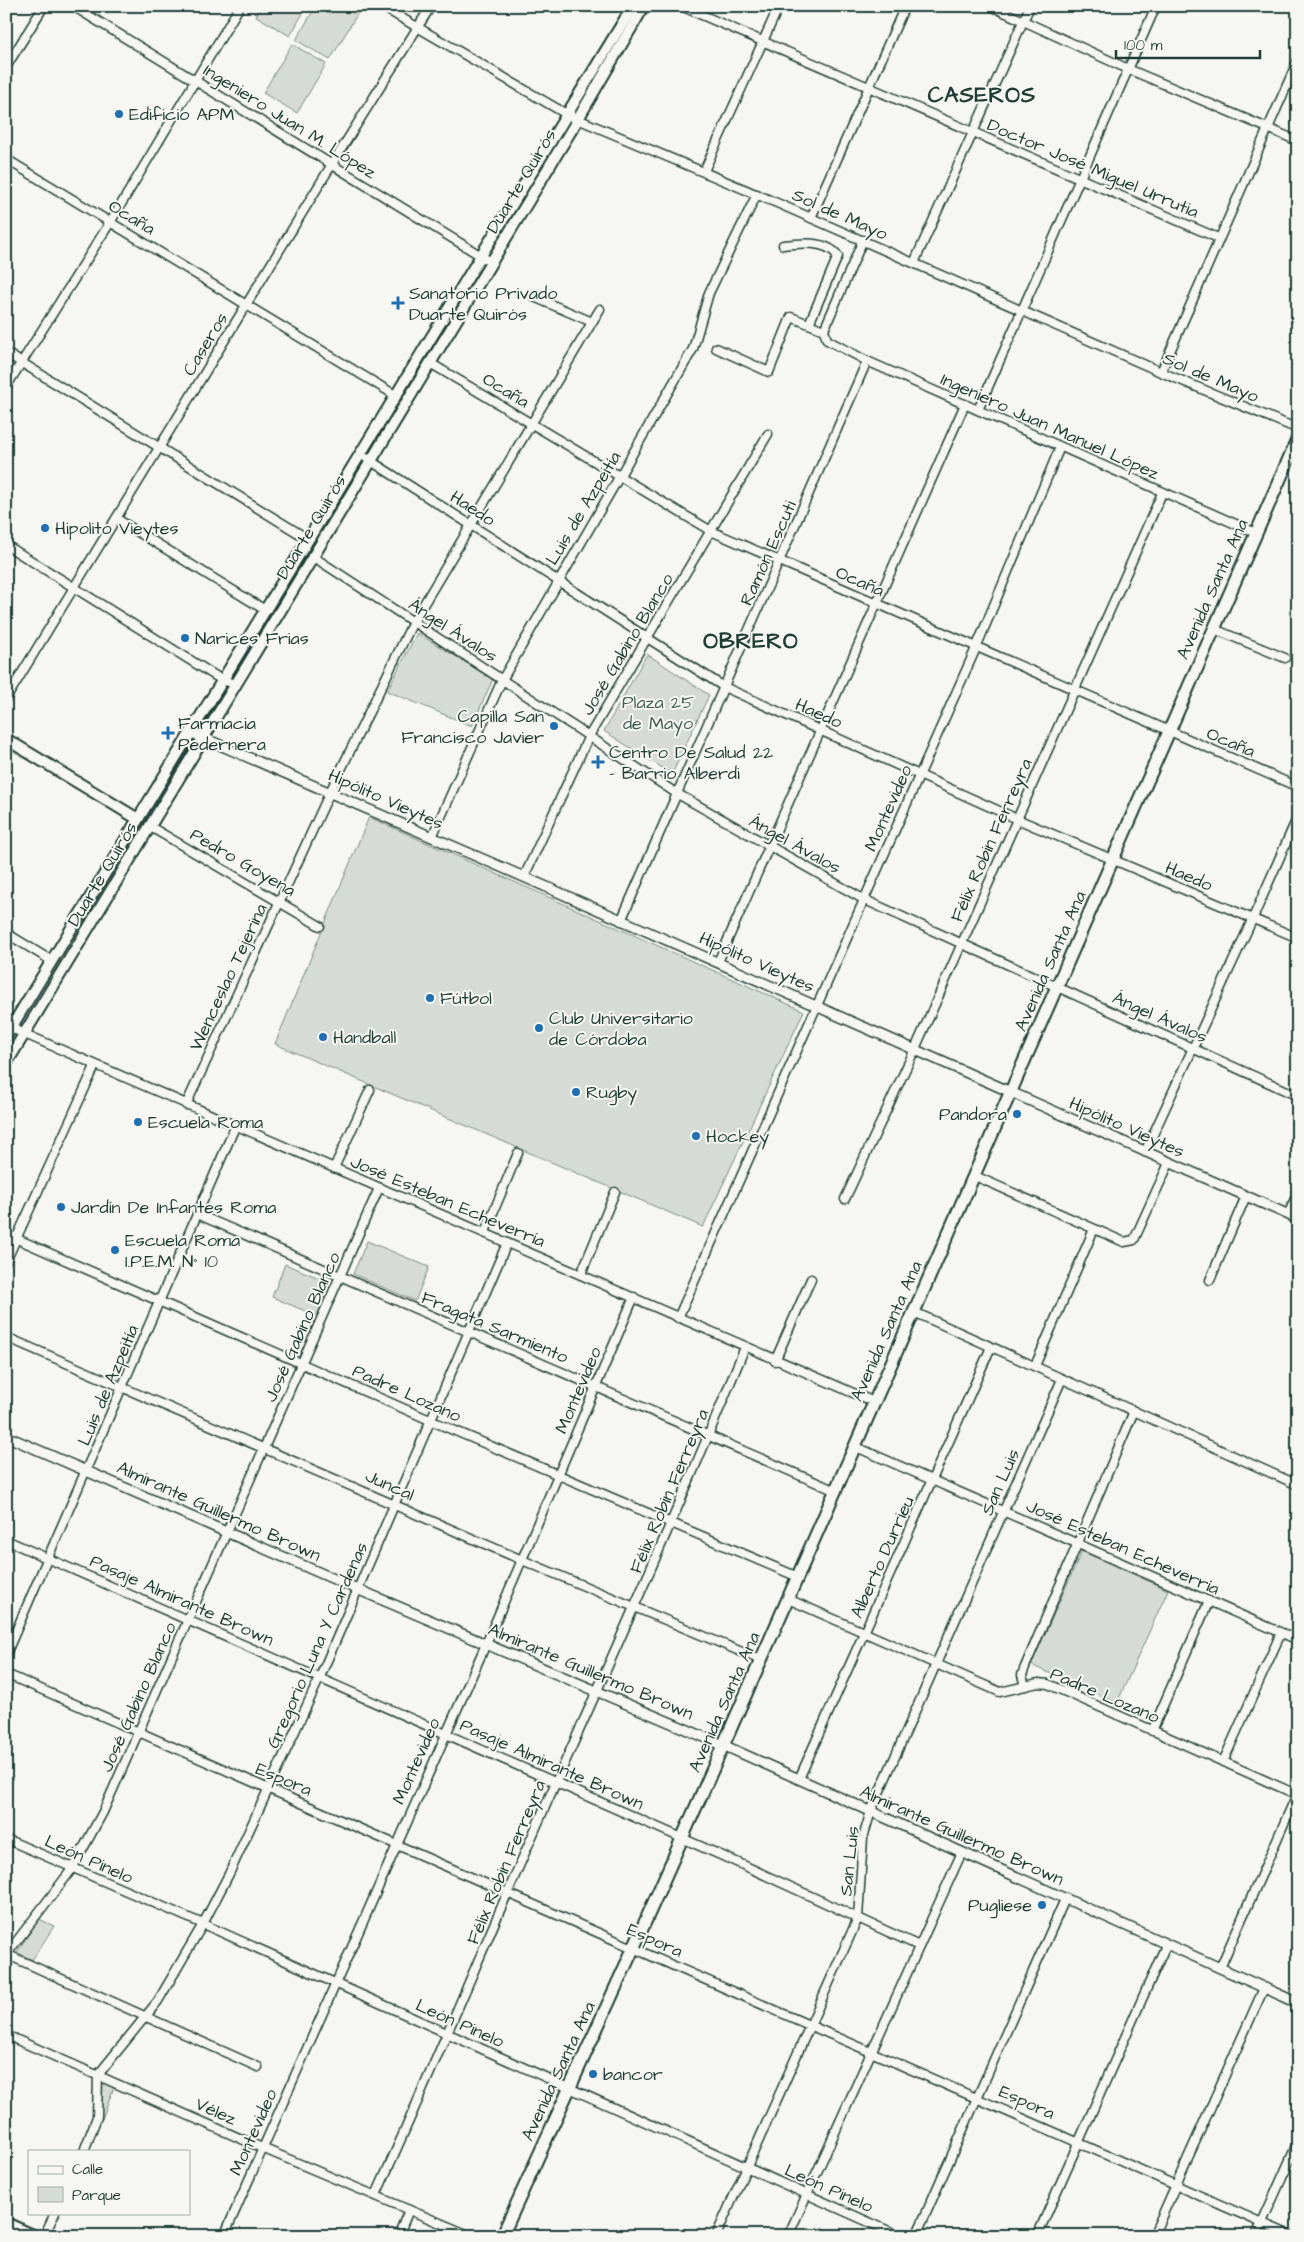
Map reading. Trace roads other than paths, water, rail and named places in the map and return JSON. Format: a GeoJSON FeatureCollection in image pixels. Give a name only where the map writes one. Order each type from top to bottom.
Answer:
{"type":"FeatureCollection","features":[{"type":"Feature","properties":{"kind":"main road","name":"Duarte Quirós"},"geometry":{"type":"LineString","coordinates":[[6,1064],[370,460],[492,262],[632,6]]}},
{"type":"Feature","properties":{"kind":"main road","name":"Duarte Quirós"},"geometry":{"type":"LineString","coordinates":[[9,1032],[395,395],[482,255],[644,6]]}},
{"type":"Feature","properties":{"kind":"main road","name":"Avenida Santa Ana"},"geometry":{"type":"LineString","coordinates":[[502,2236],[634,1947],[836,1492],[854,1446],[975,1176],[1168,731],[1298,438]]}},
{"type":"Feature","properties":{"kind":"main road"},"geometry":{"type":"LineString","coordinates":[[6,739],[138,819]]}},
{"type":"Feature","properties":{"kind":"main road"},"geometry":{"type":"LineString","coordinates":[[6,2223],[35,2236]]}},
{"type":"Feature","properties":{"kind":"street"},"geometry":{"type":"LineString","coordinates":[[6,67],[44,6]]}},
{"type":"Feature","properties":{"kind":"street","name":"Ingeniero Juan M. López"},"geometry":{"type":"LineString","coordinates":[[73,6],[492,262]]}},
{"type":"Feature","properties":{"kind":"street"},"geometry":{"type":"LineString","coordinates":[[6,387],[110,221],[240,6]]}},
{"type":"Feature","properties":{"kind":"street","name":"Sol de Mayo"},"geometry":{"type":"LineString","coordinates":[[381,6],[573,117],[704,171],[1021,311],[1298,430]]}},
{"type":"Feature","properties":{"kind":"street","name":"Caseros"},"geometry":{"type":"LineString","coordinates":[[6,699],[118,519],[246,304],[431,6]]}},
{"type":"Feature","properties":{"kind":"street","name":"Doctor José Miguel Urrutia"},"geometry":{"type":"LineString","coordinates":[[681,6],[1218,238]]}},
{"type":"Feature","properties":{"kind":"street"},"geometry":{"type":"LineString","coordinates":[[704,171],[779,6]]}},
{"type":"Feature","properties":{"kind":"street"},"geometry":{"type":"LineString","coordinates":[[811,218],[904,6]]}},
{"type":"Feature","properties":{"kind":"street"},"geometry":{"type":"LineString","coordinates":[[991,6],[1128,69],[1298,141]]}},
{"type":"Feature","properties":{"kind":"street"},"geometry":{"type":"LineString","coordinates":[[914,263],[1030,6]]}},
{"type":"Feature","properties":{"kind":"street"},"geometry":{"type":"LineString","coordinates":[[978,410],[1078,179],[1156,6]]}},
{"type":"Feature","properties":{"kind":"street"},"geometry":{"type":"LineString","coordinates":[[1161,372],[1218,238],[1298,60]]}},
{"type":"Feature","properties":{"kind":"street","name":"Ocaña"},"geometry":{"type":"LineString","coordinates":[[6,159],[395,395]]}},
{"type":"Feature","properties":{"kind":"street","name":"Luis de Azpeitía"},"geometry":{"type":"LineString","coordinates":[[432,837],[502,680],[693,349],[709,293],[757,194]]}},
{"type":"Feature","properties":{"kind":"street"},"geometry":{"type":"LineString","coordinates":[[716,348],[769,372],[791,317],[824,330],[862,240]]}},
{"type":"Feature","properties":{"kind":"street"},"geometry":{"type":"LineString","coordinates":[[783,245],[808,242],[835,252],[838,256],[809,324]]}},
{"type":"Feature","properties":{"kind":"street"},"geometry":{"type":"LineString","coordinates":[[534,297],[592,322]]}},
{"type":"Feature","properties":{"kind":"street","name":"Wenceslao Tejerina"},"geometry":{"type":"LineString","coordinates":[[186,1104],[330,792],[413,622],[600,309]]}},
{"type":"Feature","properties":{"kind":"street","name":"Ingeniero Juan Manuel López"},"geometry":{"type":"LineString","coordinates":[[824,330],[827,340],[832,344],[867,361],[1256,534]]}},
{"type":"Feature","properties":{"kind":"street"},"geometry":{"type":"LineString","coordinates":[[6,353],[308,538]]}},
{"type":"Feature","properties":{"kind":"street","name":"Ramón Escuti"},"geometry":{"type":"LineString","coordinates":[[621,920],[867,361]]}},
{"type":"Feature","properties":{"kind":"street","name":"Ocaña"},"geometry":{"type":"LineString","coordinates":[[430,363],[711,531],[1298,787]]}},
{"type":"Feature","properties":{"kind":"street"},"geometry":{"type":"LineString","coordinates":[[718,962],[965,404]]}},
{"type":"Feature","properties":{"kind":"street","name":"José Gabino Blanco"},"geometry":{"type":"LineString","coordinates":[[524,877],[590,736],[768,434]]}},
{"type":"Feature","properties":{"kind":"street","name":"Montevideo"},"geometry":{"type":"LineString","coordinates":[[678,1318],[976,648],[1060,448]]}},
{"type":"Feature","properties":{"kind":"street","name":"Haedo"},"geometry":{"type":"LineString","coordinates":[[360,454],[724,687],[1017,819],[1298,938]]}},
{"type":"Feature","properties":{"kind":"street","name":"Félix Robin Ferreyra"},"geometry":{"type":"LineString","coordinates":[[844,1199],[915,1049],[1162,493]]}},
{"type":"Feature","properties":{"kind":"street"},"geometry":{"type":"LineString","coordinates":[[118,519],[265,610]]}},
{"type":"Feature","properties":{"kind":"street"},"geometry":{"type":"LineString","coordinates":[[6,546],[222,680],[235,684]]}},
{"type":"Feature","properties":{"kind":"street","name":"Ángel Ávalos"},"geometry":{"type":"LineString","coordinates":[[312,556],[676,793],[863,899],[1298,1096]]}},
{"type":"Feature","properties":{"kind":"street"},"geometry":{"type":"LineString","coordinates":[[1214,629],[1285,658]]}},
{"type":"Feature","properties":{"kind":"street","name":"Hipólito Vieytes"},"geometry":{"type":"LineString","coordinates":[[190,732],[718,962],[915,1049],[1011,1094],[1298,1219]]}},
{"type":"Feature","properties":{"kind":"street"},"geometry":{"type":"LineString","coordinates":[[1144,1152],[1253,918],[1298,816]]}},
{"type":"Feature","properties":{"kind":"street","name":"Pedro Goyena"},"geometry":{"type":"LineString","coordinates":[[149,826],[320,926]]}},
{"type":"Feature","properties":{"kind":"street"},"geometry":{"type":"LineString","coordinates":[[6,933],[52,961]]}},
{"type":"Feature","properties":{"kind":"street","name":"José Esteban Echeverría"},"geometry":{"type":"LineString","coordinates":[[9,1032],[24,1035],[186,1104],[235,1127],[485,1232],[678,1318],[874,1402]]}},
{"type":"Feature","properties":{"kind":"street"},"geometry":{"type":"LineString","coordinates":[[6,1262],[95,1066]]}},
{"type":"Feature","properties":{"kind":"street"},"geometry":{"type":"LineString","coordinates":[[334,1168],[370,1090]]}},
{"type":"Feature","properties":{"kind":"street","name":"Luis de Azpeitía"},"geometry":{"type":"LineString","coordinates":[[6,1654],[235,1127]]}},
{"type":"Feature","properties":{"kind":"street"},"geometry":{"type":"LineString","coordinates":[[485,1232],[518,1153]]}},
{"type":"Feature","properties":{"kind":"street"},"geometry":{"type":"LineString","coordinates":[[975,1176],[1124,1242],[1129,1242],[1134,1240],[1168,1162]]}},
{"type":"Feature","properties":{"kind":"street","name":"José Gabino Blanco"},"geometry":{"type":"LineString","coordinates":[[6,1955],[72,1869],[102,1812],[303,1364],[379,1188]]}},
{"type":"Feature","properties":{"kind":"street"},"geometry":{"type":"LineString","coordinates":[[581,1274],[615,1192]]}},
{"type":"Feature","properties":{"kind":"street"},"geometry":{"type":"LineString","coordinates":[[1288,1215],[1298,1192]]}},
{"type":"Feature","properties":{"kind":"street"},"geometry":{"type":"LineString","coordinates":[[1210,1280],[1246,1196]]}},
{"type":"Feature","properties":{"kind":"street","name":"Fragata Sarmiento"},"geometry":{"type":"LineString","coordinates":[[197,1214],[709,1435],[836,1492]]}},
{"type":"Feature","properties":{"kind":"street"},"geometry":{"type":"LineString","coordinates":[[1035,1366],[1094,1229]]}},
{"type":"Feature","properties":{"kind":"street","name":"Padre Lozano"},"geometry":{"type":"LineString","coordinates":[[6,1234],[432,1421],[798,1577]]}},
{"type":"Feature","properties":{"kind":"street","name":"Gregorio Luna Y Cardenas"},"geometry":{"type":"LineString","coordinates":[[98,2075],[146,2017],[203,1924],[270,1790],[432,1421],[507,1242]]}},
{"type":"Feature","properties":{"kind":"street"},"geometry":{"type":"LineString","coordinates":[[775,1360],[812,1279]]}},
{"type":"Feature","properties":{"kind":"street","name":"Montevideo"},"geometry":{"type":"LineString","coordinates":[[224,2236],[486,1644],[634,1298]]}},
{"type":"Feature","properties":{"kind":"street"},"geometry":{"type":"LineString","coordinates":[[914,1312],[1298,1485]]}},
{"type":"Feature","properties":{"kind":"street","name":"Juncal"},"geometry":{"type":"LineString","coordinates":[[6,1337],[266,1447],[522,1560],[761,1660]]}},
{"type":"Feature","properties":{"kind":"street","name":"Félix Robin Ferreyra"},"geometry":{"type":"LineString","coordinates":[[376,2195],[510,1892],[556,1782],[636,1607],[745,1347]]}},
{"type":"Feature","properties":{"kind":"street","name":"Alberto Durrieu"},"geometry":{"type":"LineString","coordinates":[[799,1779],[991,1347]]}},
{"type":"Feature","properties":{"kind":"street","name":"San Luis"},"geometry":{"type":"LineString","coordinates":[[716,2236],[858,1918],[863,1838],[871,1811],[1062,1379]]}},
{"type":"Feature","properties":{"kind":"street"},"geometry":{"type":"LineString","coordinates":[[1025,1686],[1022,1674],[1134,1411]]}},
{"type":"Feature","properties":{"kind":"street","name":"Almirante Guillermo Brown"},"geometry":{"type":"LineString","coordinates":[[6,1436],[357,1589],[723,1745],[1298,2003]]}},
{"type":"Feature","properties":{"kind":"street","name":"José Esteban Echeverría"},"geometry":{"type":"LineString","coordinates":[[854,1446],[1298,1640]]}},
{"type":"Feature","properties":{"kind":"street","name":"Pasaje Almirante Brown"},"geometry":{"type":"LineString","coordinates":[[6,1540],[446,1733],[919,1946]]}},
{"type":"Feature","properties":{"kind":"street","name":"Padre Lozano"},"geometry":{"type":"LineString","coordinates":[[788,1599],[1000,1692],[1038,1683],[1048,1684],[1297,1794]]}},
{"type":"Feature","properties":{"kind":"street"},"geometry":{"type":"LineString","coordinates":[[1152,1731],[1209,1602]]}},
{"type":"Feature","properties":{"kind":"street"},"geometry":{"type":"LineString","coordinates":[[1223,1762],[1281,1633]]}},
{"type":"Feature","properties":{"kind":"street","name":"Espora"},"geometry":{"type":"LineString","coordinates":[[6,1674],[270,1790],[510,1892],[1292,2236]]}},
{"type":"Feature","properties":{"kind":"street"},"geometry":{"type":"LineString","coordinates":[[1220,1968],[1297,1794]]}},
{"type":"Feature","properties":{"kind":"street","name":"León Pinelo"},"geometry":{"type":"LineString","coordinates":[[6,1839],[203,1924],[900,2236]]}},
{"type":"Feature","properties":{"kind":"street"},"geometry":{"type":"LineString","coordinates":[[788,2236],[962,1852]]}},
{"type":"Feature","properties":{"kind":"street"},"geometry":{"type":"LineString","coordinates":[[916,2236],[1065,1899]]}},
{"type":"Feature","properties":{"kind":"street"},"geometry":{"type":"LineString","coordinates":[[1037,2236],[1166,1945]]}},
{"type":"Feature","properties":{"kind":"street"},"geometry":{"type":"LineString","coordinates":[[6,1955],[258,2067]]}},
{"type":"Feature","properties":{"kind":"street"},"geometry":{"type":"LineString","coordinates":[[1153,2236],[1264,1988]]}},
{"type":"Feature","properties":{"kind":"street","name":"Vélez"},"geometry":{"type":"LineString","coordinates":[[6,2035],[262,2148],[471,2236]]}},
{"type":"Feature","properties":{"kind":"street"},"geometry":{"type":"LineString","coordinates":[[84,2150],[97,2117],[98,2075]]}},
{"type":"Feature","properties":{"kind":"street"},"geometry":{"type":"LineString","coordinates":[[1256,2236],[1298,2142]]}},
{"type":"Feature","properties":{"kind":"street"},"geometry":{"type":"LineString","coordinates":[[398,2236],[409,2210]]}},
{"type":"Feature","properties":{"kind":"street"},"geometry":{"type":"LineString","coordinates":[[44,2236],[55,2214]]}},
{"type":"Feature","properties":{"kind":"place","name":"Edificio APM"},"geometry":{"type":"Point","coordinates":[119,114]}},
{"type":"Feature","properties":{"kind":"place","name":"Sanatorio Privado Duarte Quirós"},"geometry":{"type":"Point","coordinates":[398,303]}},
{"type":"Feature","properties":{"kind":"place","name":"Hipolito Vieytes"},"geometry":{"type":"Point","coordinates":[45,528]}},
{"type":"Feature","properties":{"kind":"place","name":"Narices Frias"},"geometry":{"type":"Point","coordinates":[185,638]}},
{"type":"Feature","properties":{"kind":"place","name":"Capilla San Francisco Javier"},"geometry":{"type":"Point","coordinates":[554,726]}},
{"type":"Feature","properties":{"kind":"place","name":"Farmacia Pedernera"},"geometry":{"type":"Point","coordinates":[168,733]}},
{"type":"Feature","properties":{"kind":"place","name":"Centro De Salud 22 - Barrio Alberdi"},"geometry":{"type":"Point","coordinates":[598,762]}},
{"type":"Feature","properties":{"kind":"place","name":"Fútbol"},"geometry":{"type":"Point","coordinates":[430,998]}},
{"type":"Feature","properties":{"kind":"place","name":"Club Universitario de Córdoba"},"geometry":{"type":"Point","coordinates":[539,1028]}},
{"type":"Feature","properties":{"kind":"place","name":"Handball"},"geometry":{"type":"Point","coordinates":[323,1037]}},
{"type":"Feature","properties":{"kind":"place","name":"Rugby"},"geometry":{"type":"Point","coordinates":[576,1092]}},
{"type":"Feature","properties":{"kind":"place","name":"Pandora"},"geometry":{"type":"Point","coordinates":[1017,1114]}},
{"type":"Feature","properties":{"kind":"place","name":"Escuela Roma"},"geometry":{"type":"Point","coordinates":[138,1122]}},
{"type":"Feature","properties":{"kind":"place","name":"Hockey"},"geometry":{"type":"Point","coordinates":[696,1136]}},
{"type":"Feature","properties":{"kind":"place","name":"Jardín De Infantes Roma"},"geometry":{"type":"Point","coordinates":[61,1207]}},
{"type":"Feature","properties":{"kind":"place","name":"Escuela Roma I.P.E.M. N° 10"},"geometry":{"type":"Point","coordinates":[115,1250]}},
{"type":"Feature","properties":{"kind":"place","name":"Pugliese"},"geometry":{"type":"Point","coordinates":[1042,1905]}},
{"type":"Feature","properties":{"kind":"place","name":"bancor"},"geometry":{"type":"Point","coordinates":[593,2074]}},
{"type":"Feature","properties":{"kind":"district","name":"CASEROS"},"geometry":{"type":"Point","coordinates":[982,94]}},
{"type":"Feature","properties":{"kind":"district","name":"OBRERO"},"geometry":{"type":"Point","coordinates":[751,640]}},
{"type":"Feature","properties":{"kind":"park label","name":"Plaza 25 de Mayo"},"geometry":{"type":"Point","coordinates":[658,712]}}]}
